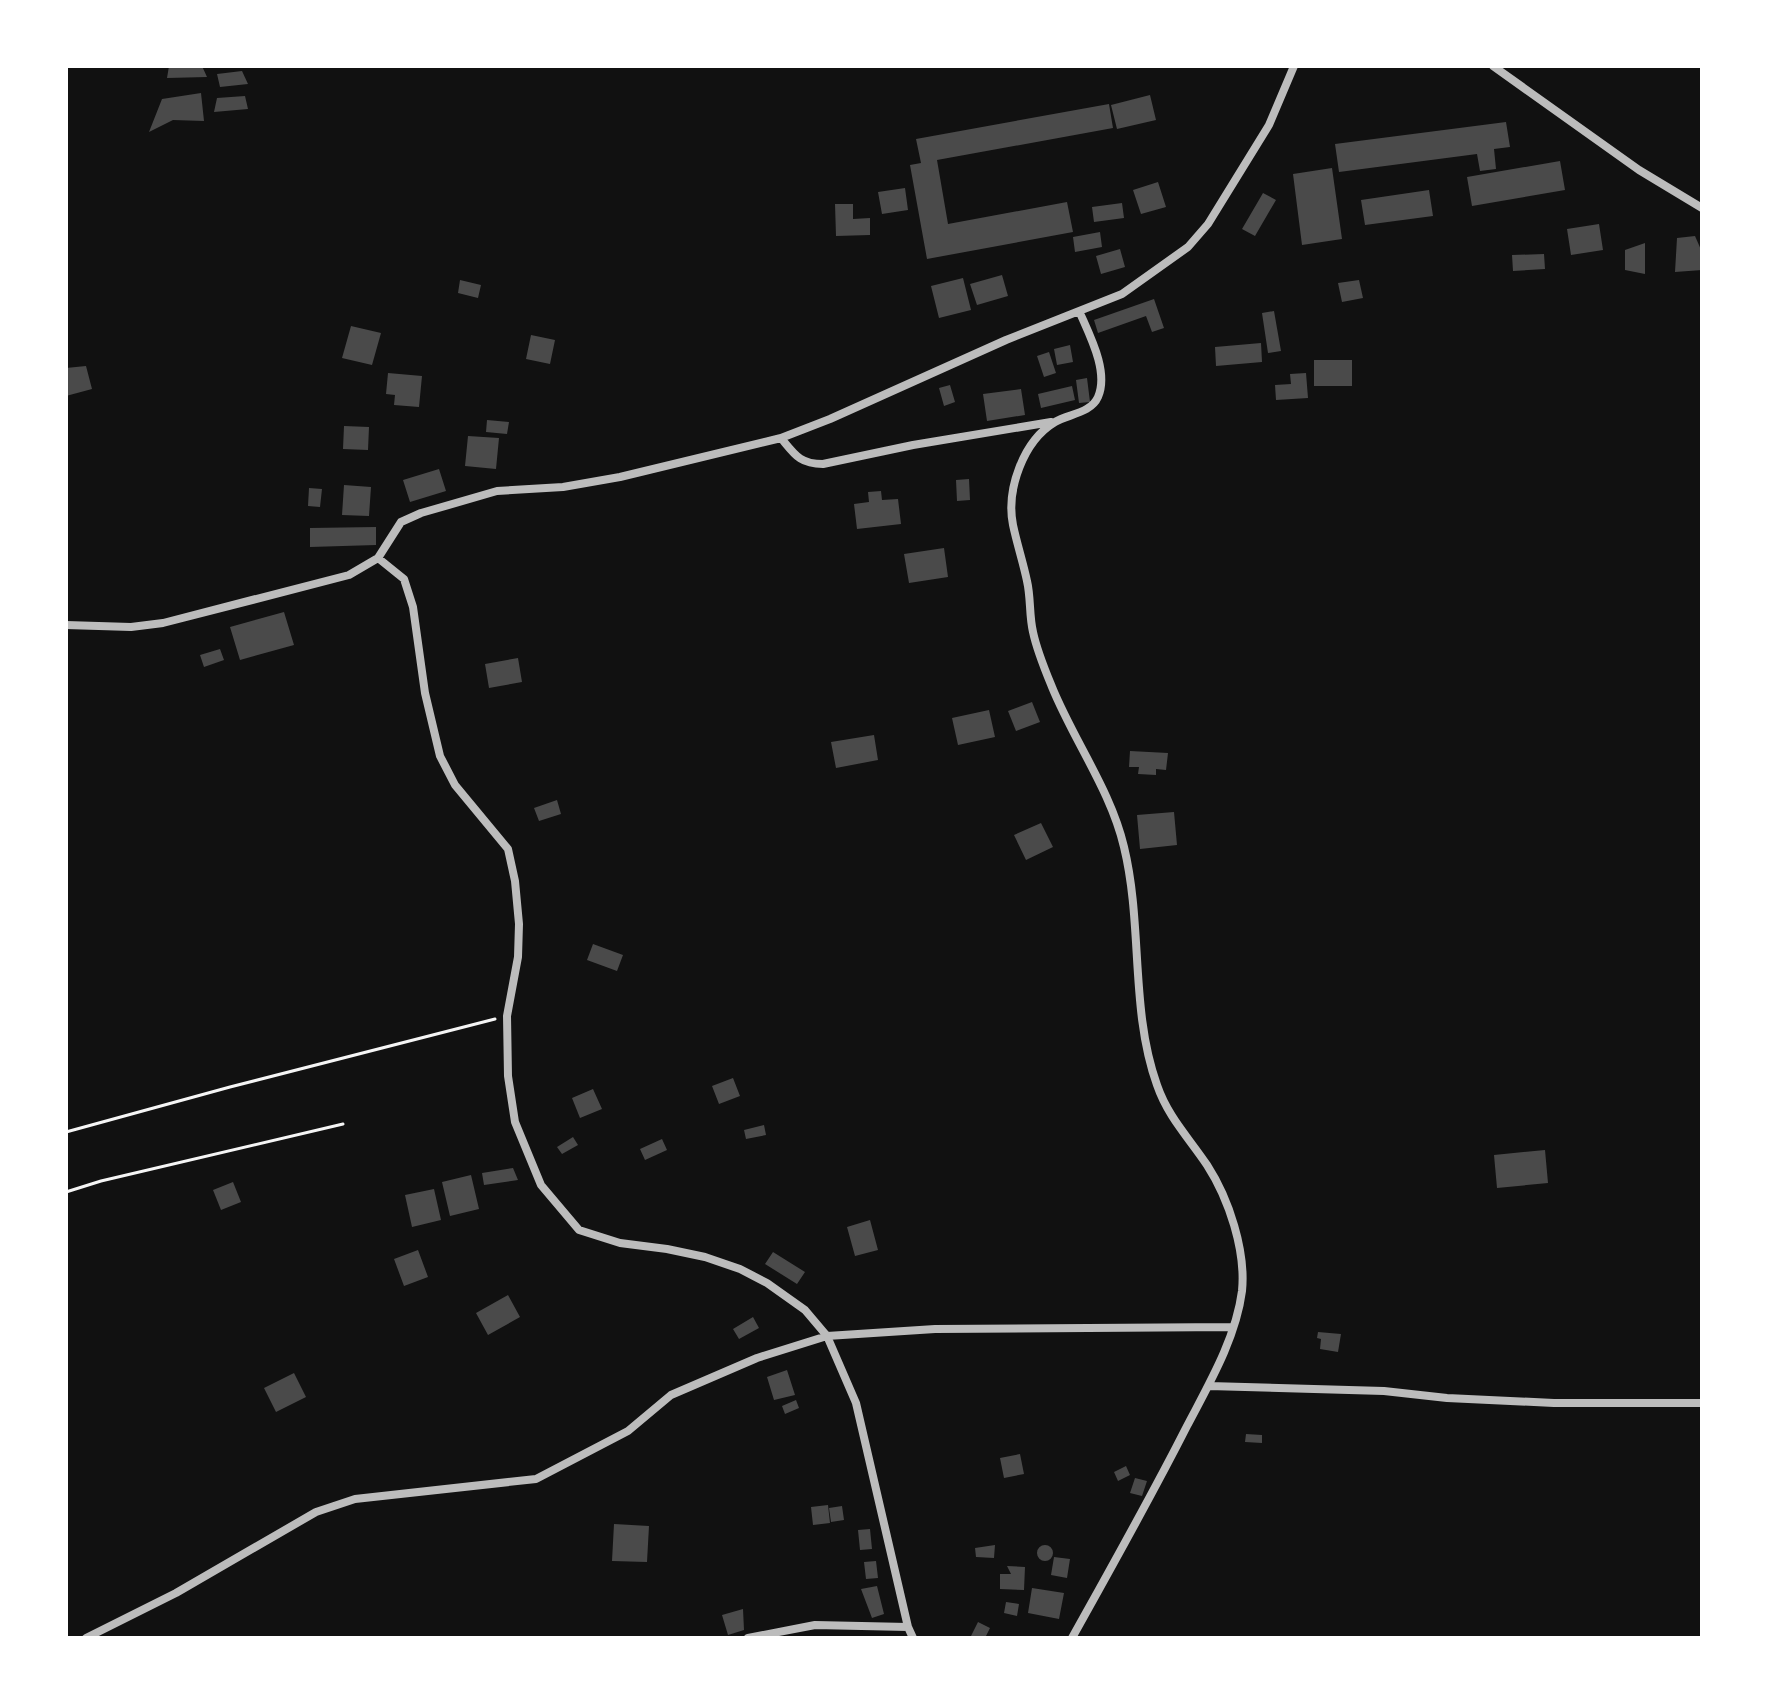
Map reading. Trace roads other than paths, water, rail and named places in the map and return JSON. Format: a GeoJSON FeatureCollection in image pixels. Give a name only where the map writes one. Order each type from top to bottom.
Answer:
{"type":"FeatureCollection","features":[{"type":"Feature","properties":{"kind":"street"},"geometry":{"type":"LineString","coordinates":[[66,625],[131,627],[163,623],[349,575],[378,558],[401,522],[449,504],[497,491],[563,487],[620,477],[781,438],[1006,340],[1122,294],[1188,247],[1208,224],[1263,135],[1294,66]]}},
{"type":"Feature","properties":{"kind":"street"},"geometry":{"type":"LineString","coordinates":[[1493,66],[1639,170],[1702,208]]}},
{"type":"Feature","properties":{"kind":"street"},"geometry":{"type":"LineString","coordinates":[[781,438],[798,458],[808,464],[823,464],[1056,421],[1089,408],[1097,400],[1101,386],[1095,349],[1080,313]]}},
{"type":"Feature","properties":{"kind":"street"},"geometry":{"type":"LineString","coordinates":[[1056,421],[1045,429],[1025,456],[1010,502],[1012,523],[1028,586],[1032,630],[1058,701],[1112,809],[1121,835],[1131,885],[1146,1037],[1156,1084],[1174,1122],[1216,1181],[1237,1239],[1242,1265],[1242,1290],[1232,1327],[1209,1386],[1072,1638]]}},
{"type":"Feature","properties":{"kind":"street"},"geometry":{"type":"LineString","coordinates":[[378,558],[404,579],[413,607],[425,693],[440,756],[455,785],[508,849],[519,924],[518,957],[507,1016],[508,1076],[515,1122],[541,1185],[579,1230],[620,1243],[705,1257],[740,1269],[767,1283],[805,1310],[827,1336],[856,1403],[913,1638]]}},
{"type":"Feature","properties":{"kind":"street"},"geometry":{"type":"LineString","coordinates":[[86,1638],[176,1593],[316,1512],[355,1499],[536,1479],[628,1431],[671,1395],[757,1358],[827,1336],[935,1329],[1232,1327]]}},
{"type":"Feature","properties":{"kind":"street"},"geometry":{"type":"LineString","coordinates":[[1209,1386],[1384,1391],[1447,1398],[1554,1403],[1702,1403]]}},
{"type":"Feature","properties":{"kind":"street"},"geometry":{"type":"LineString","coordinates":[[748,1638],[815,1625],[908,1627]]}}]}
